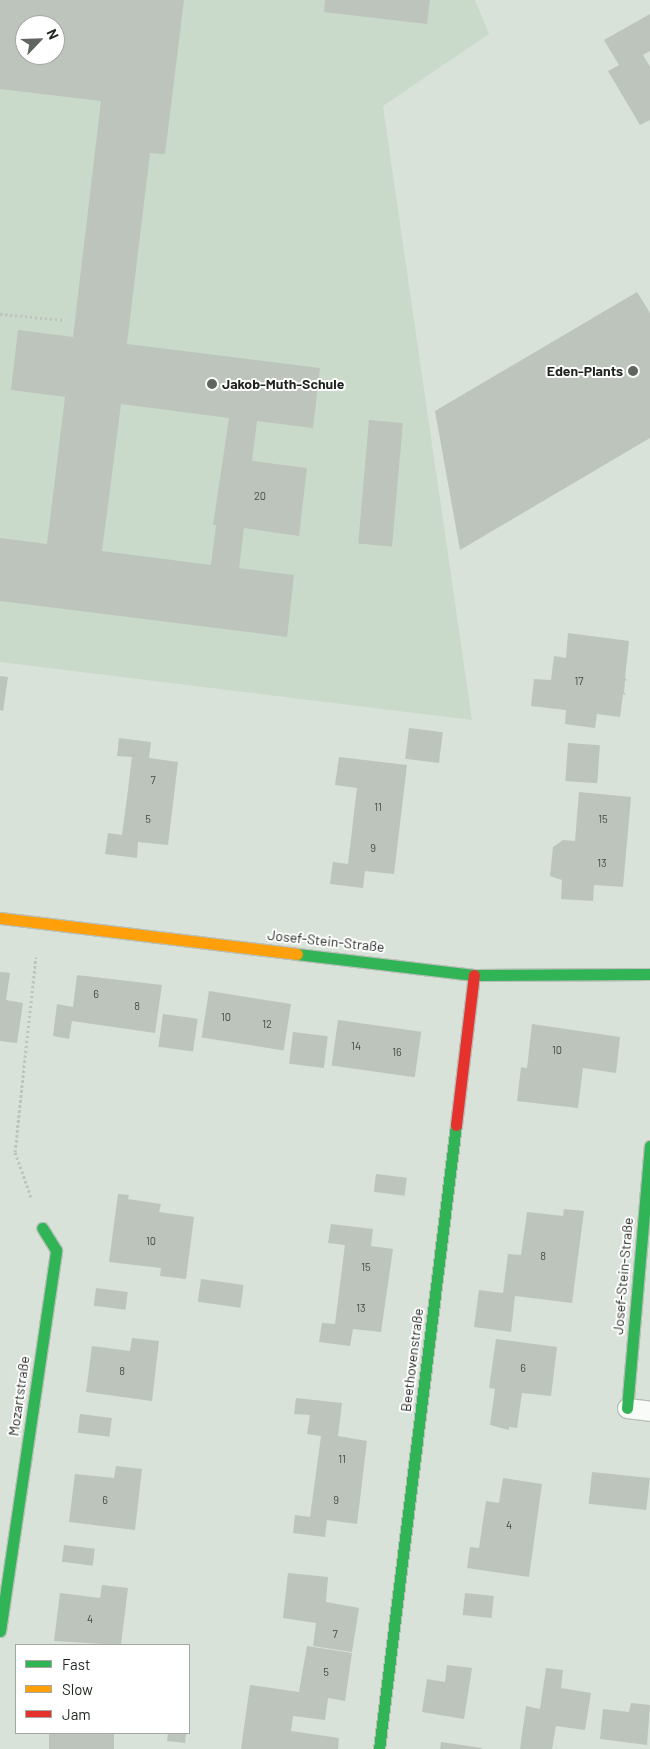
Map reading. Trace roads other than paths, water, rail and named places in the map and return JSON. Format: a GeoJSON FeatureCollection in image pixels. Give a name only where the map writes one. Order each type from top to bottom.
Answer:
{"type":"FeatureCollection","features":[{"type":"Feature","properties":{"kind":"street","name":"Josef-Stein-Straße"},"geometry":{"type":"LineString","coordinates":[[0,918],[39,925],[474,974],[650,974]]}},
{"type":"Feature","properties":{"kind":"street","name":"Beethovenstraße"},"geometry":{"type":"LineString","coordinates":[[379,1749],[474,974]]}},
{"type":"Feature","properties":{"kind":"street","name":"Josef-Stein-Straße"},"geometry":{"type":"LineString","coordinates":[[627,1408],[650,1146]]}},
{"type":"Feature","properties":{"kind":"street","name":"Mozartstraße"},"geometry":{"type":"LineString","coordinates":[[0,1631],[56,1250],[42,1228]]}},
{"type":"Feature","properties":{"kind":"lane"},"geometry":{"type":"LineString","coordinates":[[627,1408],[650,1411]]}},
{"type":"Feature","properties":{"kind":"place","name":"Eden-Plants"},"geometry":{"type":"Point","coordinates":[633,371]}},
{"type":"Feature","properties":{"kind":"place","name":"Jakob-Muth-Schule"},"geometry":{"type":"Point","coordinates":[212,384]}}]}
